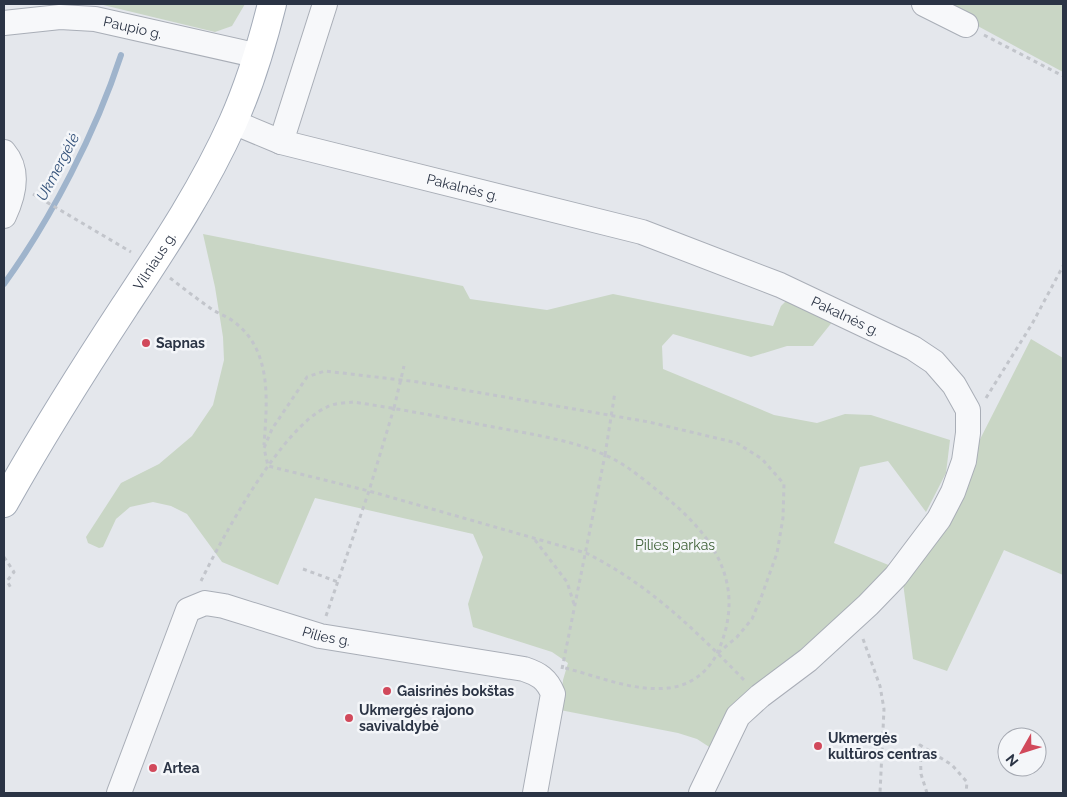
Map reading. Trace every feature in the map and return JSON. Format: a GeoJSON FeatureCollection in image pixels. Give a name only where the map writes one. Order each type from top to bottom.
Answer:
{"type":"FeatureCollection","features":[{"type":"Feature","properties":{"kind":"main road","name":"Vilniaus g."},"geometry":{"type":"LineString","coordinates":[[4,503],[41,437],[152,264],[216,158],[233,122],[259,56],[272,4]]}},
{"type":"Feature","properties":{"kind":"street"},"geometry":{"type":"LineString","coordinates":[[281,142],[325,4]]}},
{"type":"Feature","properties":{"kind":"street"},"geometry":{"type":"LineString","coordinates":[[924,4],[966,25]]}},
{"type":"Feature","properties":{"kind":"street","name":"Paupio g."},"geometry":{"type":"LineString","coordinates":[[4,24],[60,17],[95,19],[259,56]]}},
{"type":"Feature","properties":{"kind":"street","name":"Pakalnės g."},"geometry":{"type":"LineString","coordinates":[[233,122],[281,142],[642,232],[698,252],[780,285],[913,348],[934,362],[954,385],[968,410],[968,433],[964,461],[953,492],[933,526],[896,576],[868,605],[808,660],[760,696],[738,716],[701,793]]}},
{"type":"Feature","properties":{"kind":"street"},"geometry":{"type":"LineString","coordinates":[[4,152],[13,168],[15,183],[4,216]]}},
{"type":"Feature","properties":{"kind":"street","name":"Pilies g."},"geometry":{"type":"LineString","coordinates":[[188,610],[205,603],[224,606],[320,636],[524,669],[537,673],[555,674]]}},
{"type":"Feature","properties":{"kind":"street"},"geometry":{"type":"LineString","coordinates":[[119,793],[188,610]]}},
{"type":"Feature","properties":{"kind":"street"},"geometry":{"type":"LineString","coordinates":[[535,793],[555,674]]}},
{"type":"Feature","properties":{"kind":"path"},"geometry":{"type":"LineString","coordinates":[[966,25],[1063,76]]}},
{"type":"Feature","properties":{"kind":"path"},"geometry":{"type":"LineString","coordinates":[[30,192],[152,264],[211,308],[233,321],[246,333],[264,370],[267,395],[264,448],[268,466]]}},
{"type":"Feature","properties":{"kind":"path"},"geometry":{"type":"LineString","coordinates":[[968,410],[979,408],[1003,372],[1063,266]]}},
{"type":"Feature","properties":{"kind":"path"},"geometry":{"type":"LineString","coordinates":[[320,636],[370,491],[404,366]]}},
{"type":"Feature","properties":{"kind":"path"},"geometry":{"type":"LineString","coordinates":[[264,448],[272,428],[296,390],[307,377],[325,371],[418,382],[649,422],[737,443],[762,459],[784,484],[783,518],[777,554],[752,619],[737,637],[718,653],[702,673],[687,683],[670,688],[650,690],[555,674],[586,553],[605,454],[615,392]]}},
{"type":"Feature","properties":{"kind":"path"},"geometry":{"type":"LineString","coordinates":[[188,610],[212,558],[268,466],[286,441],[308,420],[328,406],[353,402],[544,437],[605,454],[640,476],[669,499],[706,535],[721,561],[728,592],[728,628],[718,653]]}},
{"type":"Feature","properties":{"kind":"path"},"geometry":{"type":"LineString","coordinates":[[268,466],[370,491],[535,540],[586,553],[618,569],[681,617],[760,696]]}},
{"type":"Feature","properties":{"kind":"path"},"geometry":{"type":"LineString","coordinates":[[535,540],[567,582],[574,605]]}},
{"type":"Feature","properties":{"kind":"path"},"geometry":{"type":"LineString","coordinates":[[4,557],[14,572],[7,581],[11,588]]}},
{"type":"Feature","properties":{"kind":"path"},"geometry":{"type":"LineString","coordinates":[[303,569],[338,582]]}},
{"type":"Feature","properties":{"kind":"path"},"geometry":{"type":"LineString","coordinates":[[860,630],[880,686],[884,709],[880,793]]}},
{"type":"Feature","properties":{"kind":"path"},"geometry":{"type":"LineString","coordinates":[[928,793],[920,774],[920,745],[952,765],[967,782],[966,793]]}},
{"type":"Feature","properties":{"kind":"green space"},"geometry":{"type":"Polygon","coordinates":[[[99,4],[245,4],[232,26],[215,32],[99,4]]]}},
{"type":"Feature","properties":{"kind":"green space"},"geometry":{"type":"Polygon","coordinates":[[[937,4],[1063,4],[1063,72],[937,4]]]}},
{"type":"Feature","properties":{"kind":"green space","name":"Pilies parkas"},"geometry":{"type":"Polygon","coordinates":[[[203,234],[463,286],[470,299],[547,310],[613,294],[773,326],[781,306],[789,298],[833,321],[813,346],[787,346],[751,357],[673,334],[662,346],[663,369],[774,415],[817,423],[845,414],[871,415],[950,440],[946,473],[926,512],[888,461],[860,467],[834,543],[891,566],[859,599],[742,700],[717,752],[697,739],[678,733],[560,710],[563,680],[568,663],[552,652],[473,627],[468,604],[483,557],[473,534],[315,498],[278,585],[222,562],[187,514],[171,506],[153,502],[130,507],[116,519],[103,547],[99,548],[88,543],[86,537],[121,483],[159,464],[192,436],[213,405],[224,360],[223,337],[215,287],[203,234]]]}},
{"type":"Feature","properties":{"kind":"green space"},"geometry":{"type":"Polygon","coordinates":[[[1031,339],[1063,358],[1063,575],[1004,550],[947,671],[913,659],[903,583],[970,459],[1031,339]]]}},
{"type":"Feature","properties":{"kind":"waterway","name":"Ukmergėlė"},"geometry":{"type":"LineString","coordinates":[[4,284],[39,232],[71,174],[99,114],[121,55]]}},
{"type":"Feature","properties":{"kind":"place","name":"Sapnas"},"geometry":{"type":"Point","coordinates":[146,343]}},
{"type":"Feature","properties":{"kind":"place","name":"Gaisrinės bokštas"},"geometry":{"type":"Point","coordinates":[387,691]}},
{"type":"Feature","properties":{"kind":"place","name":"Ukmergės rajono savivaldybė"},"geometry":{"type":"Point","coordinates":[349,718]}},
{"type":"Feature","properties":{"kind":"place","name":"Ukmergės kultūros centras"},"geometry":{"type":"Point","coordinates":[818,746]}},
{"type":"Feature","properties":{"kind":"place","name":"Artea"},"geometry":{"type":"Point","coordinates":[153,768]}}]}
